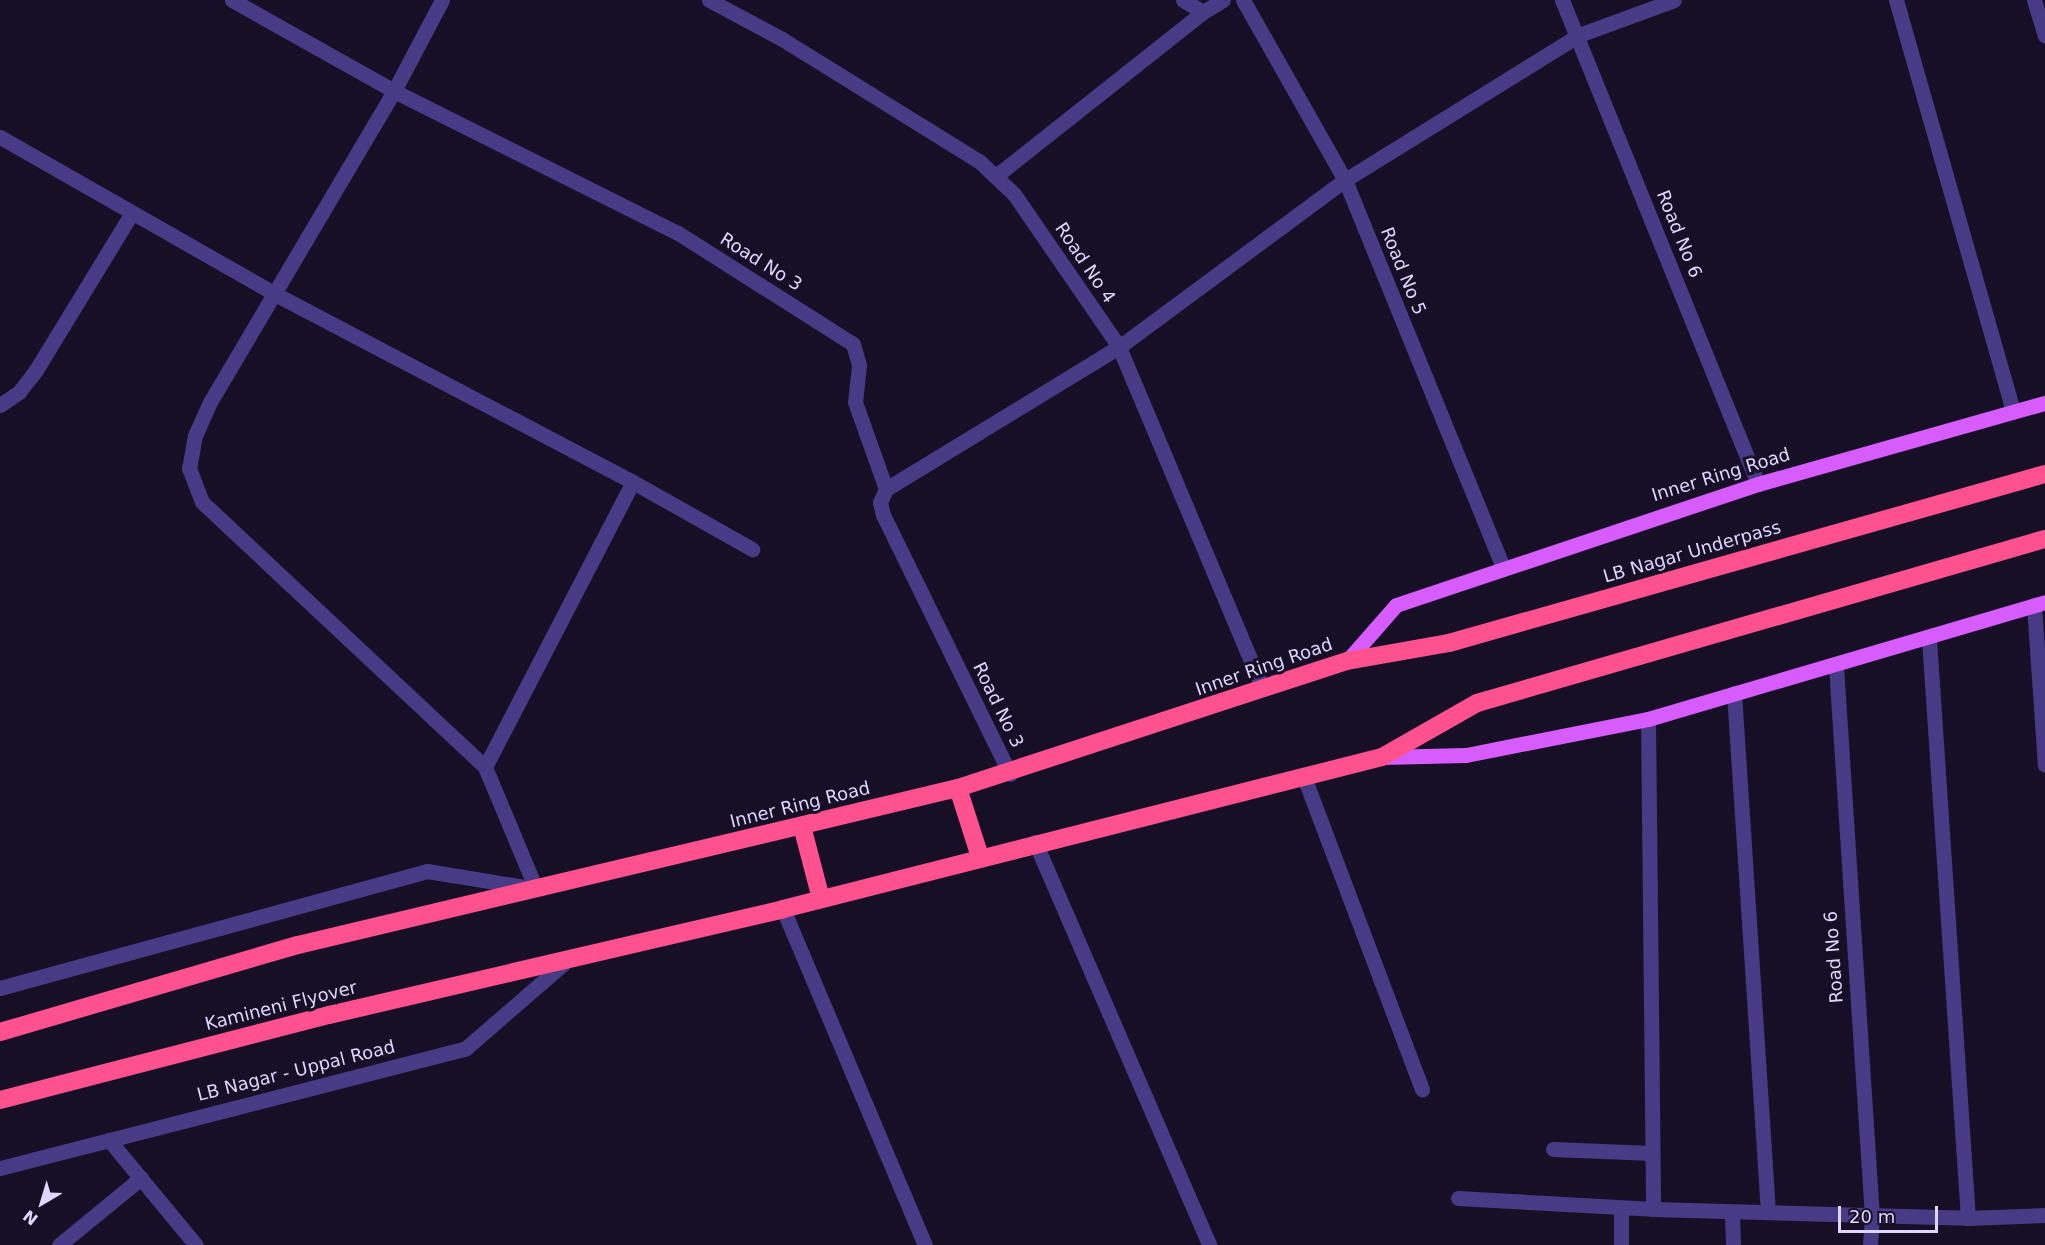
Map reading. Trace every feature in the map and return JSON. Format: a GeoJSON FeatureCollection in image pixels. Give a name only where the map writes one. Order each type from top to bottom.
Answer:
{"type":"FeatureCollection","features":[{"type":"Feature","properties":{"kind":"highway","name":"LB Nagar Underpass"},"geometry":{"type":"LineString","coordinates":[[1347,661],[1449,643],[2045,474]]}},
{"type":"Feature","properties":{"kind":"highway"},"geometry":{"type":"LineString","coordinates":[[573,956],[783,909],[1035,842],[1382,757],[1477,703],[2045,539]]}},
{"type":"Feature","properties":{"kind":"highway","name":"Inner Ring Road"},"geometry":{"type":"LineString","coordinates":[[537,890],[1010,774],[1347,661]]}},
{"type":"Feature","properties":{"kind":"highway"},"geometry":{"type":"LineString","coordinates":[[958,788],[980,857]]}},
{"type":"Feature","properties":{"kind":"highway"},"geometry":{"type":"LineString","coordinates":[[802,826],[821,899]]}},
{"type":"Feature","properties":{"kind":"highway"},"geometry":{"type":"LineString","coordinates":[[0,1032],[297,945],[537,890]]}},
{"type":"Feature","properties":{"kind":"highway","name":"Kamineni Flyover"},"geometry":{"type":"LineString","coordinates":[[0,1100],[329,1015],[573,956]]}},
{"type":"Feature","properties":{"kind":"main road","name":"Inner Ring Road"},"geometry":{"type":"LineString","coordinates":[[1347,661],[1396,605],[1758,484],[2045,404]]}},
{"type":"Feature","properties":{"kind":"main road"},"geometry":{"type":"LineString","coordinates":[[1382,757],[1466,755],[1648,719],[1929,639],[2040,603]]}},
{"type":"Feature","properties":{"kind":"street","name":"Road No 3"},"geometry":{"type":"LineString","coordinates":[[232,0],[394,91],[678,233],[853,344],[859,365],[855,402],[886,489],[880,502],[883,515],[1010,774]]}},
{"type":"Feature","properties":{"kind":"street"},"geometry":{"type":"LineString","coordinates":[[442,0],[394,91],[210,402],[195,435],[189,468],[202,502],[485,767],[537,890]]}},
{"type":"Feature","properties":{"kind":"street","name":"Road No 4"},"geometry":{"type":"LineString","coordinates":[[709,0],[782,39],[979,161],[1014,194],[1119,347],[1263,689]]}},
{"type":"Feature","properties":{"kind":"street"},"geometry":{"type":"LineString","coordinates":[[1183,0],[1203,12]]}},
{"type":"Feature","properties":{"kind":"street"},"geometry":{"type":"LineString","coordinates":[[996,177],[1203,12],[1223,0]]}},
{"type":"Feature","properties":{"kind":"street","name":"Road No 5"},"geometry":{"type":"LineString","coordinates":[[1243,0],[1345,180],[1503,568]]}},
{"type":"Feature","properties":{"kind":"street","name":"Road No 6"},"geometry":{"type":"LineString","coordinates":[[1562,0],[1579,35],[1758,484]]}},
{"type":"Feature","properties":{"kind":"street"},"geometry":{"type":"LineString","coordinates":[[886,489],[1119,347],[1345,180],[1579,35],[1674,0]]}},
{"type":"Feature","properties":{"kind":"street"},"geometry":{"type":"LineString","coordinates":[[1896,0],[2013,412]]}},
{"type":"Feature","properties":{"kind":"street"},"geometry":{"type":"LineString","coordinates":[[2034,0],[2045,34]]}},
{"type":"Feature","properties":{"kind":"street"},"geometry":{"type":"LineString","coordinates":[[0,136],[274,294],[633,482],[752,549]]}},
{"type":"Feature","properties":{"kind":"street"},"geometry":{"type":"LineString","coordinates":[[0,405],[19,392],[36,370],[132,213]]}},
{"type":"Feature","properties":{"kind":"street"},"geometry":{"type":"LineString","coordinates":[[485,767],[633,482]]}},
{"type":"Feature","properties":{"kind":"street"},"geometry":{"type":"LineString","coordinates":[[2040,603],[2045,765]]}},
{"type":"Feature","properties":{"kind":"street"},"geometry":{"type":"LineString","coordinates":[[1929,639],[1968,1218]]}},
{"type":"Feature","properties":{"kind":"street","name":"Road No 6"},"geometry":{"type":"LineString","coordinates":[[1836,666],[1872,1216],[1870,1245]]}},
{"type":"Feature","properties":{"kind":"street"},"geometry":{"type":"LineString","coordinates":[[1734,693],[1768,1212]]}},
{"type":"Feature","properties":{"kind":"street"},"geometry":{"type":"LineString","coordinates":[[1648,719],[1653,1209]]}},
{"type":"Feature","properties":{"kind":"street"},"geometry":{"type":"LineString","coordinates":[[1304,777],[1422,1089]]}},
{"type":"Feature","properties":{"kind":"street"},"geometry":{"type":"LineString","coordinates":[[1035,842],[1209,1245]]}},
{"type":"Feature","properties":{"kind":"street"},"geometry":{"type":"LineString","coordinates":[[0,988],[427,871],[537,890]]}},
{"type":"Feature","properties":{"kind":"street"},"geometry":{"type":"LineString","coordinates":[[783,909],[925,1245]]}},
{"type":"Feature","properties":{"kind":"street","name":"LB Nagar - Uppal Road"},"geometry":{"type":"LineString","coordinates":[[0,1168],[466,1048],[573,956]]}},
{"type":"Feature","properties":{"kind":"street"},"geometry":{"type":"LineString","coordinates":[[110,1140],[196,1245]]}},
{"type":"Feature","properties":{"kind":"street"},"geometry":{"type":"LineString","coordinates":[[1553,1149],[1652,1153]]}},
{"type":"Feature","properties":{"kind":"street"},"geometry":{"type":"LineString","coordinates":[[59,1245],[141,1178]]}},
{"type":"Feature","properties":{"kind":"street"},"geometry":{"type":"LineString","coordinates":[[1458,1198],[1732,1214],[1768,1212],[1968,1218],[2045,1215]]}},
{"type":"Feature","properties":{"kind":"street"},"geometry":{"type":"LineString","coordinates":[[1621,1209],[1621,1245]]}},
{"type":"Feature","properties":{"kind":"street"},"geometry":{"type":"LineString","coordinates":[[1732,1214],[1733,1245]]}}]}
